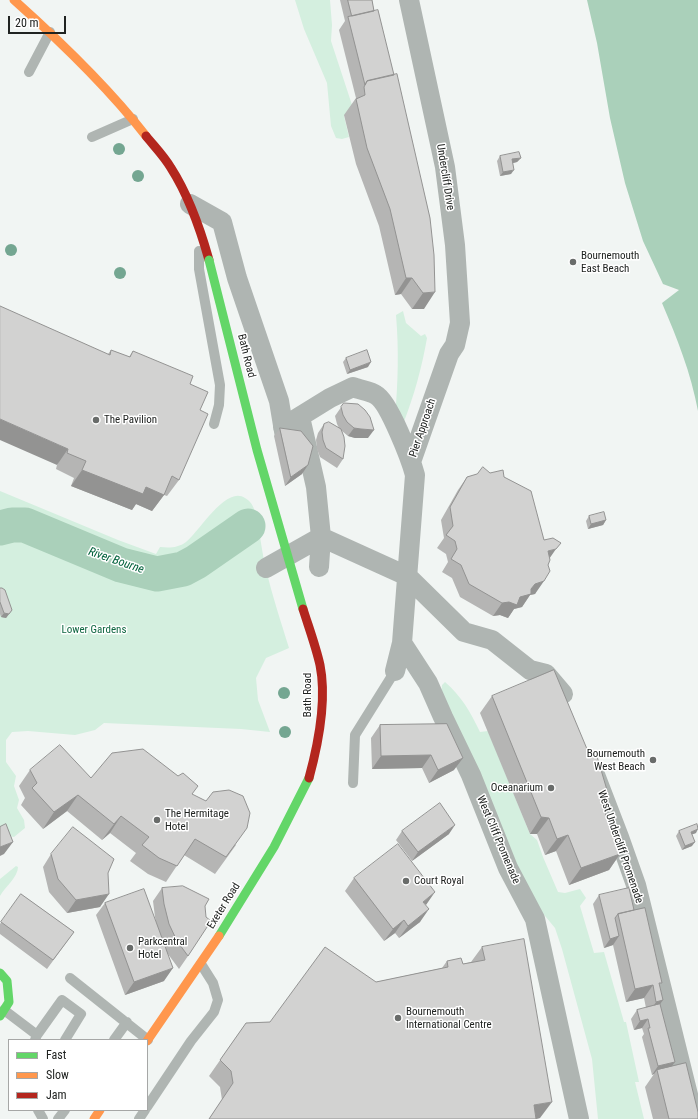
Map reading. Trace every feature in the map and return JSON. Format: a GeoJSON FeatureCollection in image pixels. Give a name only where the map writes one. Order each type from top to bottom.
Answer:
{"type":"FeatureCollection","features":[{"type":"Feature","properties":{"kind":"main road","name":"Bath Road"},"geometry":{"type":"LineString","coordinates":[[14,0],[50,32],[102,84],[133,119],[170,167],[190,204],[203,238],[257,450],[320,666],[322,692],[320,722],[317,752],[309,778]]}},
{"type":"Feature","properties":{"kind":"main road","name":"Exeter Road"},"geometry":{"type":"LineString","coordinates":[[148,1039],[201,964],[235,912],[270,854],[294,810],[309,778]]}},
{"type":"Feature","properties":{"kind":"main road"},"geometry":{"type":"LineString","coordinates":[[0,973],[7,981],[9,1002],[2,1013]]}},
{"type":"Feature","properties":{"kind":"street","name":"Undercliff Drive"},"geometry":{"type":"LineString","coordinates":[[410,0],[445,167],[455,245],[460,323],[455,345],[449,354]]}},
{"type":"Feature","properties":{"kind":"street"},"geometry":{"type":"LineString","coordinates":[[190,204],[222,222],[237,278],[279,401],[284,432],[300,417],[330,398],[353,388],[377,395],[386,406],[411,462]]}},
{"type":"Feature","properties":{"kind":"street","name":"Pier Approach"},"geometry":{"type":"LineString","coordinates":[[395,671],[402,643],[414,475],[411,462],[449,354]]}},
{"type":"Feature","properties":{"kind":"street"},"geometry":{"type":"LineString","coordinates":[[300,417],[316,487],[321,537],[319,567]]}},
{"type":"Feature","properties":{"kind":"street"},"geometry":{"type":"LineString","coordinates":[[321,537],[407,576],[464,632],[492,640],[530,670],[546,674],[567,703]]}},
{"type":"Feature","properties":{"kind":"street"},"geometry":{"type":"LineString","coordinates":[[266,568],[321,537]]}},
{"type":"Feature","properties":{"kind":"street","name":"West Cliff Promenade"},"geometry":{"type":"LineString","coordinates":[[402,643],[428,683],[471,775],[508,868],[535,919],[579,1119]]}},
{"type":"Feature","properties":{"kind":"street","name":"West Undercliff Promenade"},"geometry":{"type":"LineString","coordinates":[[587,755],[636,885],[694,1119]]}},
{"type":"Feature","properties":{"kind":"lane"},"geometry":{"type":"LineString","coordinates":[[30,72],[50,32]]}},
{"type":"Feature","properties":{"kind":"lane"},"geometry":{"type":"LineString","coordinates":[[92,137],[133,119]]}},
{"type":"Feature","properties":{"kind":"lane"},"geometry":{"type":"LineString","coordinates":[[203,238],[198,253],[198,269],[220,385],[214,424]]}},
{"type":"Feature","properties":{"kind":"lane"},"geometry":{"type":"LineString","coordinates":[[353,783],[355,735],[395,671]]}},
{"type":"Feature","properties":{"kind":"lane"},"geometry":{"type":"LineString","coordinates":[[148,1106],[192,1041],[214,1012],[218,1000],[214,982],[201,964]]}},
{"type":"Feature","properties":{"kind":"lane"},"geometry":{"type":"LineString","coordinates":[[70,978],[146,1039]]}},
{"type":"Feature","properties":{"kind":"lane"},"geometry":{"type":"LineString","coordinates":[[2,1013],[36,1038],[62,1000],[81,1014],[66,1039]]}},
{"type":"Feature","properties":{"kind":"lane"},"geometry":{"type":"LineString","coordinates":[[115,1039],[126,1022]]}},
{"type":"Feature","properties":{"kind":"lane"},"geometry":{"type":"LineString","coordinates":[[58,1119],[64,1111]]}},
{"type":"Feature","properties":{"kind":"green space"},"geometry":{"type":"Polygon","coordinates":[[[295,0],[330,0],[332,25],[331,41],[354,111],[344,116],[349,137],[342,139],[336,138],[331,126],[327,83],[304,29],[295,0]]]}},
{"type":"Feature","properties":{"kind":"green space"},"geometry":{"type":"Polygon","coordinates":[[[403,311],[406,323],[421,336],[425,334],[427,338],[423,360],[411,403],[403,424],[395,418],[398,366],[396,315],[403,311]]]}},
{"type":"Feature","properties":{"kind":"green space","name":"Lower Gardens"},"geometry":{"type":"Polygon","coordinates":[[[0,491],[118,540],[156,554],[160,547],[173,547],[186,542],[213,511],[230,498],[238,496],[248,500],[254,509],[268,579],[289,648],[266,658],[256,678],[258,700],[270,732],[241,729],[104,723],[95,730],[75,735],[28,731],[12,732],[6,740],[6,762],[16,776],[14,786],[19,800],[17,808],[24,820],[25,828],[14,837],[4,835],[0,830],[0,491]]]}},
{"type":"Feature","properties":{"kind":"green space"},"geometry":{"type":"Polygon","coordinates":[[[445,682],[465,705],[480,732],[488,731],[530,834],[537,840],[558,892],[565,893],[580,889],[586,898],[580,906],[594,953],[604,952],[624,1022],[626,1022],[639,1082],[635,1082],[644,1119],[598,1119],[592,1059],[555,928],[531,899],[441,697],[442,685],[445,682]]]}},
{"type":"Feature","properties":{"kind":"green space"},"geometry":{"type":"Polygon","coordinates":[[[16,866],[18,867],[14,878],[0,896],[0,879],[16,866]]]}},
{"type":"Feature","properties":{"kind":"shaded area"},"geometry":{"type":"Polygon","coordinates":[[[587,0],[698,0],[698,411],[692,383],[683,356],[662,303],[679,290],[663,284],[643,241],[625,183],[610,118],[597,43],[587,0]]]}},
{"type":"Feature","properties":{"kind":"building"},"geometry":{"type":"Polygon","coordinates":[[[348,0],[372,0],[374,11],[352,16],[348,0]]]}},
{"type":"Feature","properties":{"kind":"building"},"geometry":{"type":"Polygon","coordinates":[[[378,10],[394,75],[367,81],[365,85],[348,17],[378,10]]]}},
{"type":"Feature","properties":{"kind":"building"},"geometry":{"type":"Polygon","coordinates":[[[397,74],[430,218],[434,255],[435,292],[423,293],[412,278],[406,278],[390,209],[367,148],[356,99],[365,95],[364,87],[367,81],[397,74]]]}},
{"type":"Feature","properties":{"kind":"building"},"geometry":{"type":"Polygon","coordinates":[[[519,152],[521,158],[512,159],[514,170],[503,172],[500,156],[519,152]]]}},
{"type":"Feature","properties":{"kind":"building","name":"The Pavilion"},"geometry":{"type":"Polygon","coordinates":[[[0,306],[110,355],[111,350],[130,357],[133,351],[193,376],[190,384],[208,392],[200,410],[208,414],[179,480],[172,476],[164,495],[146,487],[143,494],[82,470],[86,461],[67,453],[68,449],[0,419],[0,306]]]}},
{"type":"Feature","properties":{"kind":"building"},"geometry":{"type":"Polygon","coordinates":[[[367,350],[371,362],[350,370],[346,358],[367,350]]]}},
{"type":"Feature","properties":{"kind":"building"},"geometry":{"type":"Polygon","coordinates":[[[344,403],[358,404],[365,410],[370,417],[374,430],[354,428],[347,422],[341,407],[344,403]]]}},
{"type":"Feature","properties":{"kind":"building"},"geometry":{"type":"Polygon","coordinates":[[[329,422],[341,429],[345,446],[343,459],[326,448],[322,432],[324,424],[329,422]]]}},
{"type":"Feature","properties":{"kind":"building"},"geometry":{"type":"Polygon","coordinates":[[[280,428],[301,431],[313,446],[308,465],[291,477],[280,428]]]}},
{"type":"Feature","properties":{"kind":"building"},"geometry":{"type":"Polygon","coordinates":[[[483,467],[490,473],[503,470],[504,477],[531,491],[544,540],[553,538],[561,543],[556,549],[548,551],[550,560],[548,565],[550,571],[544,581],[535,584],[531,589],[531,594],[520,597],[517,605],[509,602],[502,603],[469,584],[461,565],[451,559],[457,549],[455,541],[446,535],[453,526],[450,507],[467,477],[477,474],[483,467]]]}},
{"type":"Feature","properties":{"kind":"building"},"geometry":{"type":"Polygon","coordinates":[[[604,512],[606,520],[591,524],[589,516],[604,512]]]}},
{"type":"Feature","properties":{"kind":"building"},"geometry":{"type":"Polygon","coordinates":[[[0,588],[5,590],[12,610],[9,614],[4,613],[0,602],[0,588]]]}},
{"type":"Feature","properties":{"kind":"building","name":"Oceanarium"},"geometry":{"type":"Polygon","coordinates":[[[554,670],[587,749],[596,753],[607,790],[600,799],[620,854],[581,868],[568,835],[557,839],[549,818],[541,817],[492,696],[554,670]]]}},
{"type":"Feature","properties":{"kind":"building"},"geometry":{"type":"Polygon","coordinates":[[[447,724],[463,758],[438,770],[431,755],[381,756],[380,725],[447,724]]]}},
{"type":"Feature","properties":{"kind":"building","name":"The Hermitage Hotel"},"geometry":{"type":"Polygon","coordinates":[[[60,745],[91,778],[112,753],[143,749],[178,776],[183,773],[198,786],[192,794],[206,801],[213,792],[229,790],[243,796],[250,813],[247,828],[226,857],[195,839],[177,866],[159,858],[142,845],[149,837],[121,816],[114,824],[78,795],[54,812],[32,788],[37,783],[30,770],[60,745]]]}},
{"type":"Feature","properties":{"kind":"building"},"geometry":{"type":"Polygon","coordinates":[[[440,803],[455,825],[418,852],[402,831],[440,803]]]}},
{"type":"Feature","properties":{"kind":"building"},"geometry":{"type":"Polygon","coordinates":[[[6,824],[13,842],[0,847],[0,827],[6,824]]]}},
{"type":"Feature","properties":{"kind":"building"},"geometry":{"type":"Polygon","coordinates":[[[697,824],[698,829],[691,832],[695,842],[685,846],[679,831],[697,824]]]}},
{"type":"Feature","properties":{"kind":"building"},"geometry":{"type":"Polygon","coordinates":[[[73,827],[114,859],[108,873],[109,894],[76,900],[58,879],[51,854],[73,827]]]}},
{"type":"Feature","properties":{"kind":"building"},"geometry":{"type":"Polygon","coordinates":[[[398,844],[435,892],[423,902],[429,909],[408,926],[404,920],[393,929],[354,878],[398,844]]]}},
{"type":"Feature","properties":{"kind":"building"},"geometry":{"type":"Polygon","coordinates":[[[183,886],[209,899],[205,906],[206,917],[211,921],[188,956],[177,941],[169,924],[162,888],[183,886]]]}},
{"type":"Feature","properties":{"kind":"building"},"geometry":{"type":"Polygon","coordinates":[[[629,888],[634,910],[618,914],[615,918],[619,936],[610,939],[599,895],[629,888]]]}},
{"type":"Feature","properties":{"kind":"building","name":"Parkcentral Hotel"},"geometry":{"type":"Polygon","coordinates":[[[144,889],[173,968],[134,982],[105,903],[144,889]]]}},
{"type":"Feature","properties":{"kind":"building"},"geometry":{"type":"Polygon","coordinates":[[[21,894],[74,932],[53,960],[1,922],[21,894]]]}},
{"type":"Feature","properties":{"kind":"building"},"geometry":{"type":"Polygon","coordinates":[[[645,908],[662,983],[659,983],[663,1000],[656,1002],[653,985],[635,989],[618,914],[645,908]]]}},
{"type":"Feature","properties":{"kind":"building","name":"Bournemouth International Centre"},"geometry":{"type":"Polygon","coordinates":[[[524,939],[552,1102],[534,1105],[536,1119],[209,1119],[233,1083],[231,1071],[220,1060],[246,1023],[270,1022],[325,947],[376,982],[448,967],[447,961],[461,958],[463,964],[485,960],[482,947],[524,939]]]}},
{"type":"Feature","properties":{"kind":"building"},"geometry":{"type":"Polygon","coordinates":[[[660,1004],[675,1062],[658,1066],[648,1028],[650,1028],[648,1019],[640,1021],[637,1010],[660,1004]]]}},
{"type":"Feature","properties":{"kind":"building"},"geometry":{"type":"Polygon","coordinates":[[[686,1063],[698,1112],[698,1119],[669,1119],[657,1070],[686,1063]]]}},
{"type":"Feature","properties":{"kind":"waterway","name":"River Bourne"},"geometry":{"type":"LineString","coordinates":[[0,528],[12,525],[25,525],[121,565],[157,574],[183,569],[196,562],[248,526]]}},
{"type":"Feature","properties":{"kind":"traffic: fast"},"geometry":{"type":"LineString","coordinates":[[209,260],[257,450],[303,609]]}},
{"type":"Feature","properties":{"kind":"traffic: fast"},"geometry":{"type":"LineString","coordinates":[[219,936],[274,847],[309,778]]}},
{"type":"Feature","properties":{"kind":"traffic: fast"},"geometry":{"type":"LineString","coordinates":[[0,973],[7,981],[9,1002],[0,1016]]}},
{"type":"Feature","properties":{"kind":"traffic: slow"},"geometry":{"type":"LineString","coordinates":[[14,0],[83,65],[116,100],[146,136]]}},
{"type":"Feature","properties":{"kind":"traffic: slow"},"geometry":{"type":"LineString","coordinates":[[148,1040],[219,936]]}},
{"type":"Feature","properties":{"kind":"traffic: slow"},"geometry":{"type":"LineString","coordinates":[[94,1119],[99,1111]]}},
{"type":"Feature","properties":{"kind":"traffic: jam"},"geometry":{"type":"LineString","coordinates":[[146,136],[168,164],[189,201],[209,260]]}},
{"type":"Feature","properties":{"kind":"traffic: jam"},"geometry":{"type":"LineString","coordinates":[[303,609],[320,665],[322,679],[322,707],[316,751],[309,778]]}},
{"type":"Feature","properties":{"kind":"place","name":"Bournemouth East Beach"},"geometry":{"type":"Point","coordinates":[573,262]}},
{"type":"Feature","properties":{"kind":"place","name":"The Pavilion"},"geometry":{"type":"Point","coordinates":[96,420]}},
{"type":"Feature","properties":{"kind":"place","name":"Bournemouth West Beach"},"geometry":{"type":"Point","coordinates":[653,760]}},
{"type":"Feature","properties":{"kind":"place","name":"Oceanarium"},"geometry":{"type":"Point","coordinates":[551,788]}},
{"type":"Feature","properties":{"kind":"place","name":"The Hermitage Hotel"},"geometry":{"type":"Point","coordinates":[157,820]}},
{"type":"Feature","properties":{"kind":"place","name":"Court Royal"},"geometry":{"type":"Point","coordinates":[406,881]}},
{"type":"Feature","properties":{"kind":"place","name":"Parkcentral Hotel"},"geometry":{"type":"Point","coordinates":[130,948]}},
{"type":"Feature","properties":{"kind":"place","name":"Bournemouth International Centre"},"geometry":{"type":"Point","coordinates":[398,1018]}}]}
